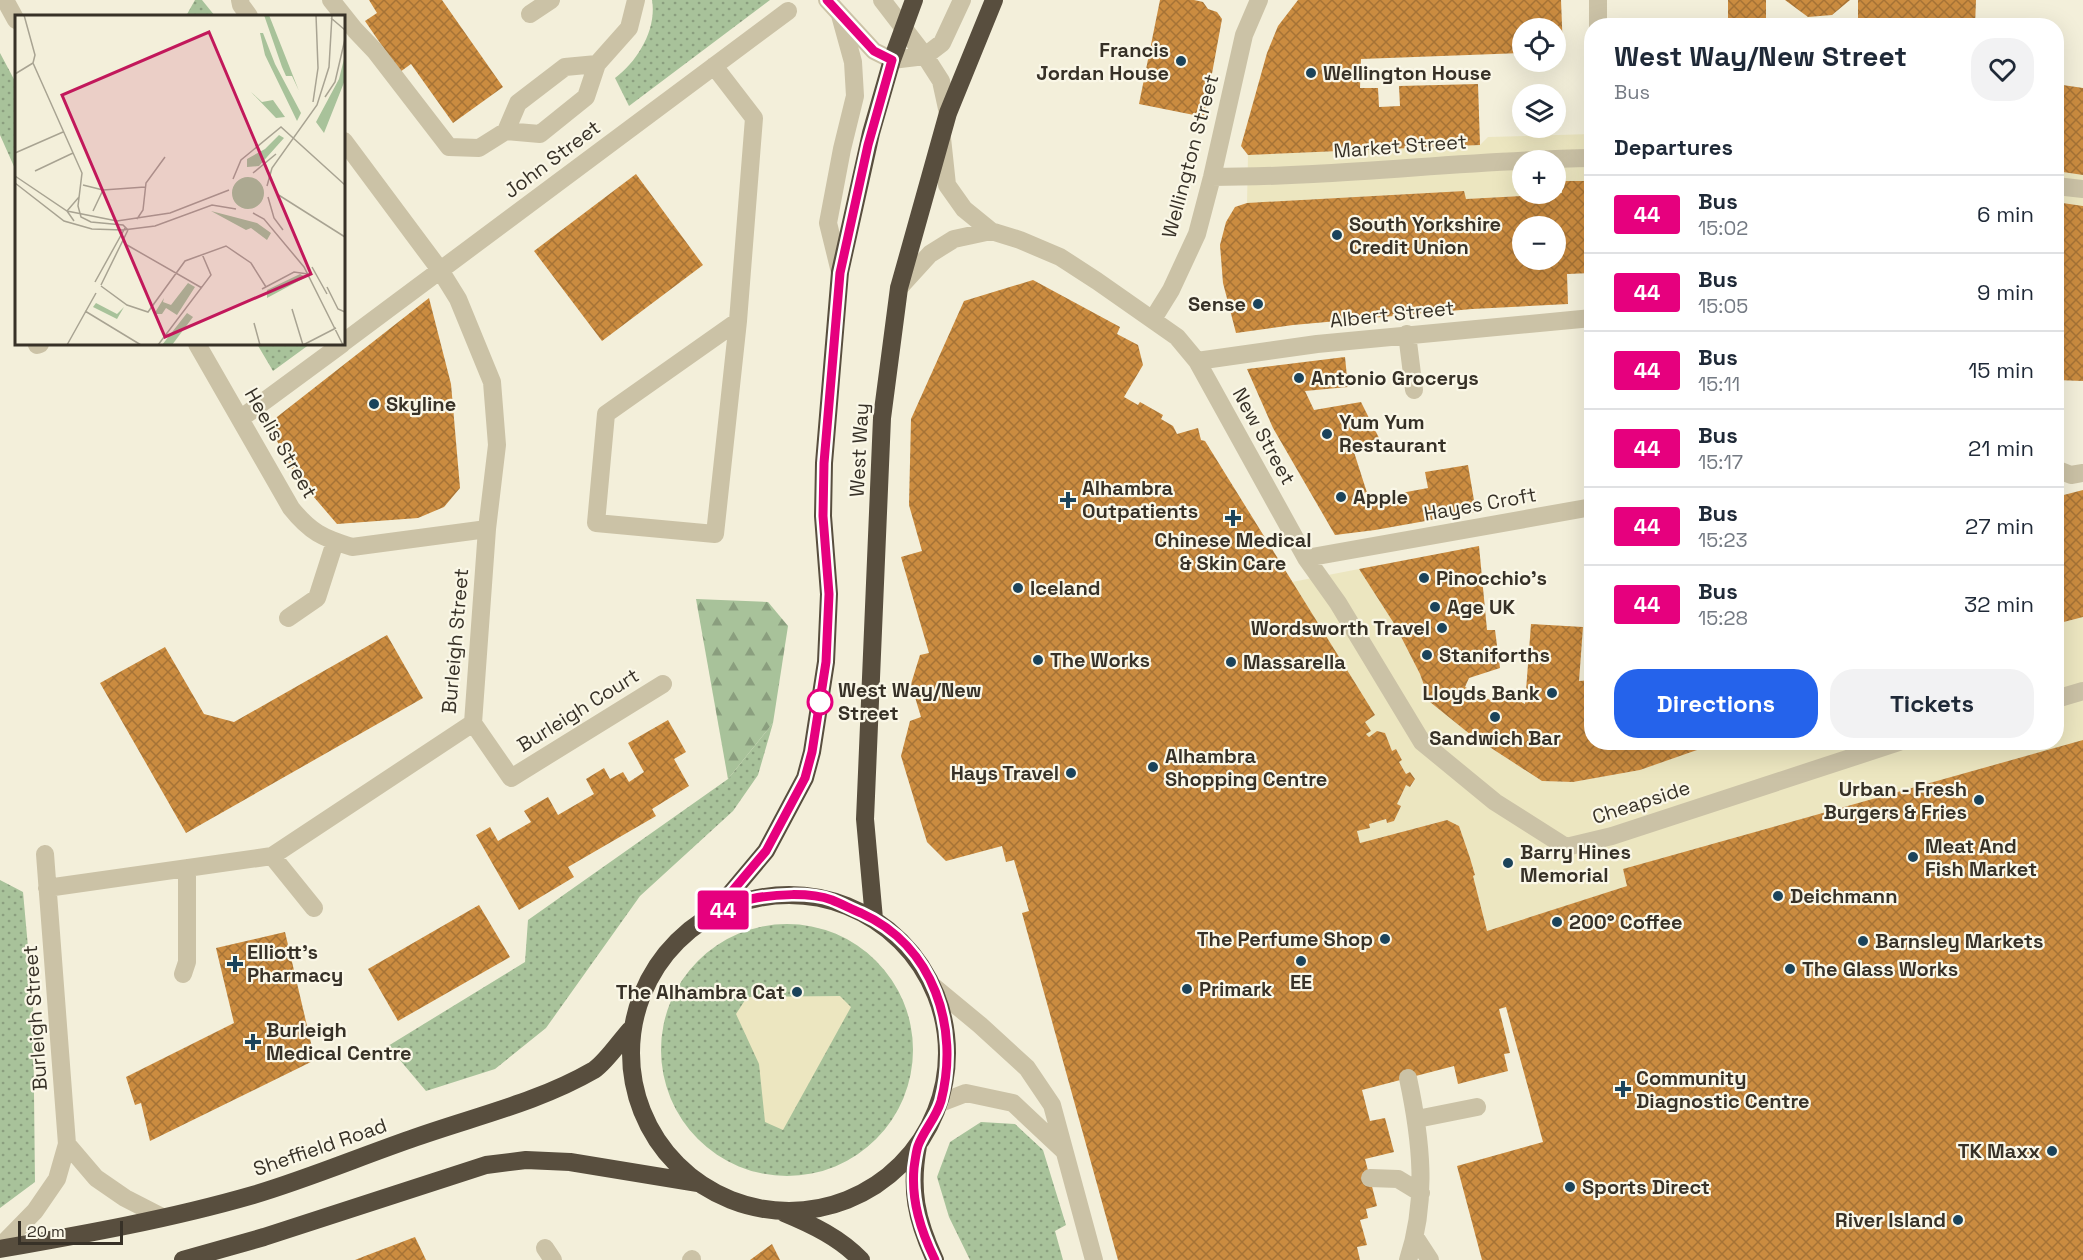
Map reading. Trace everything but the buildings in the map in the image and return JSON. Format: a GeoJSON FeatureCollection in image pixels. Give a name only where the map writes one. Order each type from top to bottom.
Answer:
{"type":"FeatureCollection","features":[{"type":"Feature","properties":{"kind":"highway","name":"West Way"},"geometry":{"type":"LineString","coordinates":[[713,914],[766,851],[805,778],[812,752],[826,662],[829,594],[823,516],[824,463],[840,273],[872,133],[892,60],[914,0]]}},
{"type":"Feature","properties":{"kind":"highway","name":"West Way"},"geometry":{"type":"LineString","coordinates":[[874,919],[865,819],[882,418],[899,288],[948,113],[994,0]]}},
{"type":"Feature","properties":{"kind":"highway"},"geometry":{"type":"LineString","coordinates":[[780,1212],[820,1209],[857,1196],[891,1175],[918,1146],[931,1125],[940,1103],[948,1064],[946,1024],[934,987],[917,958],[894,933],[874,919],[830,899],[790,894],[750,899],[713,914],[683,936],[658,964],[641,997],[630,1030],[633,1075],[644,1117],[666,1153],[698,1183],[737,1203],[780,1212],[814,1225],[837,1239],[861,1260]]}},
{"type":"Feature","properties":{"kind":"highway","name":"Sheffield Road"},"geometry":{"type":"LineString","coordinates":[[0,1248],[162,1218],[253,1194],[553,1090],[596,1068],[630,1030]]}},
{"type":"Feature","properties":{"kind":"highway"},"geometry":{"type":"LineString","coordinates":[[918,1146],[914,1168],[917,1215],[934,1260]]}},
{"type":"Feature","properties":{"kind":"highway"},"geometry":{"type":"LineString","coordinates":[[183,1260],[264,1237],[486,1165],[526,1160],[570,1162],[698,1183]]}},
{"type":"Feature","properties":{"kind":"street"},"geometry":{"type":"LineString","coordinates":[[5,0],[15,18]]}},
{"type":"Feature","properties":{"kind":"street"},"geometry":{"type":"LineString","coordinates":[[240,0],[248,15]]}},
{"type":"Feature","properties":{"kind":"street"},"geometry":{"type":"LineString","coordinates":[[331,0],[343,15]]}},
{"type":"Feature","properties":{"kind":"street"},"geometry":{"type":"LineString","coordinates":[[530,14],[551,0]]}},
{"type":"Feature","properties":{"kind":"street"},"geometry":{"type":"LineString","coordinates":[[506,131],[540,134],[586,97],[597,64],[629,28],[636,0]]}},
{"type":"Feature","properties":{"kind":"street"},"geometry":{"type":"LineString","coordinates":[[827,0],[874,51],[892,60],[925,56],[942,43],[962,0]]}},
{"type":"Feature","properties":{"kind":"street"},"geometry":{"type":"LineString","coordinates":[[882,0],[941,81],[948,113]]}},
{"type":"Feature","properties":{"kind":"street"},"geometry":{"type":"LineString","coordinates":[[1598,0],[1598,18]]}},
{"type":"Feature","properties":{"kind":"street","name":"Wellington Street"},"geometry":{"type":"LineString","coordinates":[[1153,319],[1171,290],[1197,234],[1244,34],[1257,1]]}},
{"type":"Feature","properties":{"kind":"street","name":"John Street"},"geometry":{"type":"LineString","coordinates":[[345,341],[788,11]]}},
{"type":"Feature","properties":{"kind":"street"},"geometry":{"type":"LineString","coordinates":[[840,15],[853,62],[855,96],[828,223],[840,273]]}},
{"type":"Feature","properties":{"kind":"street"},"geometry":{"type":"LineString","coordinates":[[345,18],[375,51],[449,147],[479,148],[506,131],[518,103],[565,67],[597,64]]}},
{"type":"Feature","properties":{"kind":"street"},"geometry":{"type":"LineString","coordinates":[[714,66],[754,118],[738,321],[715,534],[596,522],[606,414],[738,321]]}},
{"type":"Feature","properties":{"kind":"street","name":"New Street"},"geometry":{"type":"LineString","coordinates":[[941,136],[947,185],[964,209],[991,231],[1020,240],[1060,257],[1177,337],[1197,361],[1305,558],[1338,603],[1422,742]]}},
{"type":"Feature","properties":{"kind":"street","name":"Burleigh Street"},"geometry":{"type":"LineString","coordinates":[[47,888],[272,856],[473,723],[487,529],[497,445],[492,382],[458,299],[440,270],[345,142]]}},
{"type":"Feature","properties":{"kind":"street","name":"Market Street"},"geometry":{"type":"LineString","coordinates":[[1212,177],[1335,173],[1539,159],[1584,158]]}},
{"type":"Feature","properties":{"kind":"street"},"geometry":{"type":"LineString","coordinates":[[2064,187],[2083,189]]}},
{"type":"Feature","properties":{"kind":"street","name":"New Street"},"geometry":{"type":"LineString","coordinates":[[899,288],[930,254],[954,239],[991,231]]}},
{"type":"Feature","properties":{"kind":"street","name":"Albert Street"},"geometry":{"type":"LineString","coordinates":[[1197,361],[1407,334],[1584,319]]}},
{"type":"Feature","properties":{"kind":"street"},"geometry":{"type":"LineString","coordinates":[[1407,334],[1414,390]]}},
{"type":"Feature","properties":{"kind":"street","name":"Heelis Street"},"geometry":{"type":"LineString","coordinates":[[198,345],[291,508],[305,526],[335,542],[352,547],[487,529]]}},
{"type":"Feature","properties":{"kind":"street","name":"John Street"},"geometry":{"type":"LineString","coordinates":[[240,419],[340,345]]}},
{"type":"Feature","properties":{"kind":"street"},"geometry":{"type":"LineString","coordinates":[[2064,472],[2071,475],[2083,473]]}},
{"type":"Feature","properties":{"kind":"street","name":"Hayes Croft"},"geometry":{"type":"LineString","coordinates":[[1305,558],[1584,508]]}},
{"type":"Feature","properties":{"kind":"street"},"geometry":{"type":"LineString","coordinates":[[288,618],[317,598],[335,542]]}},
{"type":"Feature","properties":{"kind":"street","name":"Burleigh Court"},"geometry":{"type":"LineString","coordinates":[[473,723],[511,778],[663,684]]}},
{"type":"Feature","properties":{"kind":"street"},"geometry":{"type":"LineString","coordinates":[[2064,697],[2083,691]]}},
{"type":"Feature","properties":{"kind":"street","name":"Cheapside"},"geometry":{"type":"LineString","coordinates":[[1422,742],[1495,802],[1566,848],[1612,836],[1858,750]]}},
{"type":"Feature","properties":{"kind":"street","name":"Burleigh Street"},"geometry":{"type":"LineString","coordinates":[[0,1248],[35,1211],[57,1179],[67,1144],[45,854]]}},
{"type":"Feature","properties":{"kind":"street"},"geometry":{"type":"LineString","coordinates":[[272,856],[314,908]]}},
{"type":"Feature","properties":{"kind":"street"},"geometry":{"type":"LineString","coordinates":[[183,974],[187,962],[187,868]]}},
{"type":"Feature","properties":{"kind":"street"},"geometry":{"type":"LineString","coordinates":[[934,987],[980,1024],[1027,1068],[1052,1105],[1094,1260]]}},
{"type":"Feature","properties":{"kind":"street"},"geometry":{"type":"LineString","coordinates":[[1408,1078],[1416,1119],[1421,1193],[1415,1238],[1408,1260]]}},
{"type":"Feature","properties":{"kind":"street"},"geometry":{"type":"LineString","coordinates":[[940,1103],[966,1093],[1013,1103],[1063,1150]]}},
{"type":"Feature","properties":{"kind":"street"},"geometry":{"type":"LineString","coordinates":[[1416,1119],[1477,1107]]}},
{"type":"Feature","properties":{"kind":"street"},"geometry":{"type":"LineString","coordinates":[[67,1144],[96,1178],[125,1198],[162,1218]]}},
{"type":"Feature","properties":{"kind":"street"},"geometry":{"type":"LineString","coordinates":[[1370,1178],[1398,1179],[1421,1193]]}},
{"type":"Feature","properties":{"kind":"street"},"geometry":{"type":"LineString","coordinates":[[1415,1238],[1430,1260]]}},
{"type":"Feature","properties":{"kind":"green space"},"geometry":{"type":"Polygon","coordinates":[[[195,0],[202,0],[214,15],[187,15],[195,0]]]}},
{"type":"Feature","properties":{"kind":"green space"},"geometry":{"type":"Polygon","coordinates":[[[652,0],[770,0],[629,106],[615,78],[631,63],[644,44],[652,22],[652,0]]]}},
{"type":"Feature","properties":{"kind":"green space"},"geometry":{"type":"Polygon","coordinates":[[[0,53],[15,81],[15,169],[0,135],[0,53]]]}},
{"type":"Feature","properties":{"kind":"green space"},"geometry":{"type":"Polygon","coordinates":[[[258,345],[309,345],[273,371],[258,345]]]}},
{"type":"Feature","properties":{"kind":"green space"},"geometry":{"type":"Polygon","coordinates":[[[696,599],[768,602],[788,626],[773,723],[728,779],[696,599]]]}},
{"type":"Feature","properties":{"kind":"green space"},"geometry":{"type":"Polygon","coordinates":[[[773,723],[758,775],[733,811],[640,896],[546,1028],[495,1069],[426,1091],[388,1046],[525,962],[528,920],[728,779],[773,723]]]}},
{"type":"Feature","properties":{"kind":"green space"},"geometry":{"type":"Polygon","coordinates":[[[0,880],[23,892],[33,1002],[35,1182],[0,1208],[0,880]]]}},
{"type":"Feature","properties":{"kind":"green space"},"geometry":{"type":"Polygon","coordinates":[[[775,924],[799,924],[824,929],[847,939],[867,952],[885,970],[898,990],[908,1013],[913,1050],[911,1075],[904,1098],[885,1130],[867,1148],[847,1161],[824,1171],[799,1176],[775,1176],[750,1171],[727,1161],[707,1148],[689,1130],[676,1110],[666,1087],[661,1062],[661,1038],[666,1013],[676,990],[689,970],[707,952],[727,939],[750,929],[775,924]]]}},
{"type":"Feature","properties":{"kind":"green space"},"geometry":{"type":"Polygon","coordinates":[[[981,1122],[1015,1124],[1043,1150],[1066,1225],[1055,1231],[1063,1260],[970,1260],[949,1217],[937,1177],[950,1142],[981,1122]]]}},
{"type":"Feature","properties":{"kind":"shaded area"},"geometry":{"type":"Polygon","coordinates":[[[1584,134],[1584,181],[1566,181],[1566,150],[1512,150],[1512,196],[1466,199],[1463,191],[1247,203],[1248,155],[1480,145],[1488,137],[1566,138],[1566,135],[1584,134]]]}},
{"type":"Feature","properties":{"kind":"shaded area"},"geometry":{"type":"Polygon","coordinates":[[[2064,172],[2083,175],[2083,206],[2064,203],[2064,172]]]}},
{"type":"Feature","properties":{"kind":"shaded area"},"geometry":{"type":"Polygon","coordinates":[[[1359,569],[1395,625],[1420,674],[1430,702],[1471,735],[1542,781],[1573,782],[1640,770],[1697,750],[2047,750],[1623,869],[1627,886],[1487,931],[1473,876],[1475,875],[1459,826],[1446,820],[1360,843],[1357,831],[1370,828],[1369,824],[1385,819],[1387,823],[1394,821],[1401,806],[1397,804],[1406,785],[1411,787],[1415,779],[1410,772],[1406,774],[1399,762],[1402,759],[1396,749],[1392,751],[1385,733],[1377,731],[1369,737],[1366,734],[1365,722],[1375,715],[1292,582],[1359,569]]]}},
{"type":"Feature","properties":{"kind":"shaded area"},"geometry":{"type":"Polygon","coordinates":[[[2083,617],[2083,740],[2064,745],[2064,622],[2083,617]]]}},
{"type":"Feature","properties":{"kind":"shaded area"},"geometry":{"type":"Polygon","coordinates":[[[840,996],[851,1007],[783,1130],[765,1122],[759,1064],[736,1014],[747,997],[840,996]]]}},
{"type":"Feature","properties":{"kind":"bus line","name":"44"},"geometry":{"type":"LineString","coordinates":[[827,0],[874,51],[892,60],[868,145],[840,273],[824,463],[823,516],[829,594],[826,662],[812,752],[805,778],[766,851],[713,914],[750,899],[790,894],[830,899],[874,919],[894,933],[917,958],[934,987],[946,1024],[948,1064],[940,1103],[931,1125],[918,1146],[914,1168],[917,1215],[935,1260]]}},
{"type":"Feature","properties":{"kind":"place","name":"Francis Jordan House"},"geometry":{"type":"Point","coordinates":[1181,61]}},
{"type":"Feature","properties":{"kind":"place","name":"Wellington House"},"geometry":{"type":"Point","coordinates":[1311,73]}},
{"type":"Feature","properties":{"kind":"place","name":"South Yorkshire Credit Union"},"geometry":{"type":"Point","coordinates":[1337,235]}},
{"type":"Feature","properties":{"kind":"place","name":"Sense"},"geometry":{"type":"Point","coordinates":[1258,304]}},
{"type":"Feature","properties":{"kind":"place","name":"Antonio Grocerys"},"geometry":{"type":"Point","coordinates":[1299,378]}},
{"type":"Feature","properties":{"kind":"place","name":"Skyline"},"geometry":{"type":"Point","coordinates":[374,404]}},
{"type":"Feature","properties":{"kind":"place","name":"Yum Yum Restaurant"},"geometry":{"type":"Point","coordinates":[1327,434]}},
{"type":"Feature","properties":{"kind":"place","name":"Apple"},"geometry":{"type":"Point","coordinates":[1341,497]}},
{"type":"Feature","properties":{"kind":"place","name":"Alhambra Outpatients"},"geometry":{"type":"Point","coordinates":[1068,500]}},
{"type":"Feature","properties":{"kind":"place","name":"Chinese Medical & Skin Care"},"geometry":{"type":"Point","coordinates":[1233,518]}},
{"type":"Feature","properties":{"kind":"place","name":"Pinocchio's"},"geometry":{"type":"Point","coordinates":[1424,578]}},
{"type":"Feature","properties":{"kind":"place","name":"Iceland"},"geometry":{"type":"Point","coordinates":[1018,588]}},
{"type":"Feature","properties":{"kind":"place","name":"Age UK"},"geometry":{"type":"Point","coordinates":[1435,607]}},
{"type":"Feature","properties":{"kind":"place","name":"Wordsworth Travel"},"geometry":{"type":"Point","coordinates":[1442,628]}},
{"type":"Feature","properties":{"kind":"place","name":"Staniforths"},"geometry":{"type":"Point","coordinates":[1427,655]}},
{"type":"Feature","properties":{"kind":"place","name":"The Works"},"geometry":{"type":"Point","coordinates":[1038,660]}},
{"type":"Feature","properties":{"kind":"place","name":"Massarella"},"geometry":{"type":"Point","coordinates":[1231,662]}},
{"type":"Feature","properties":{"kind":"place","name":"Lloyds Bank"},"geometry":{"type":"Point","coordinates":[1552,693]}},
{"type":"Feature","properties":{"kind":"place","name":"West Way/New Street"},"geometry":{"type":"Point","coordinates":[820,702]}},
{"type":"Feature","properties":{"kind":"place","name":"Sandwich Bar"},"geometry":{"type":"Point","coordinates":[1495,717]}},
{"type":"Feature","properties":{"kind":"place","name":"Alhambra Shopping Centre"},"geometry":{"type":"Point","coordinates":[1153,767]}},
{"type":"Feature","properties":{"kind":"place","name":"Hays Travel"},"geometry":{"type":"Point","coordinates":[1071,773]}},
{"type":"Feature","properties":{"kind":"place","name":"Urban - Fresh Burgers & Fries"},"geometry":{"type":"Point","coordinates":[1979,800]}},
{"type":"Feature","properties":{"kind":"place","name":"Meat And Fish Market"},"geometry":{"type":"Point","coordinates":[1913,857]}},
{"type":"Feature","properties":{"kind":"place","name":"Barry Hines Memorial"},"geometry":{"type":"Point","coordinates":[1508,863]}},
{"type":"Feature","properties":{"kind":"place","name":"Deichmann"},"geometry":{"type":"Point","coordinates":[1778,896]}},
{"type":"Feature","properties":{"kind":"place","name":"200° Coffee"},"geometry":{"type":"Point","coordinates":[1557,922]}},
{"type":"Feature","properties":{"kind":"place","name":"The Perfume Shop"},"geometry":{"type":"Point","coordinates":[1385,939]}},
{"type":"Feature","properties":{"kind":"place","name":"Barnsley Markets"},"geometry":{"type":"Point","coordinates":[1863,941]}},
{"type":"Feature","properties":{"kind":"place","name":"EE"},"geometry":{"type":"Point","coordinates":[1301,961]}},
{"type":"Feature","properties":{"kind":"place","name":"Elliott's Pharmacy"},"geometry":{"type":"Point","coordinates":[235,964]}},
{"type":"Feature","properties":{"kind":"place","name":"The Glass Works"},"geometry":{"type":"Point","coordinates":[1790,969]}},
{"type":"Feature","properties":{"kind":"place","name":"Primark"},"geometry":{"type":"Point","coordinates":[1187,989]}},
{"type":"Feature","properties":{"kind":"place","name":"The Alhambra Cat"},"geometry":{"type":"Point","coordinates":[797,992]}},
{"type":"Feature","properties":{"kind":"place","name":"Burleigh Medical Centre"},"geometry":{"type":"Point","coordinates":[253,1042]}},
{"type":"Feature","properties":{"kind":"place","name":"Community Diagnostic Centre"},"geometry":{"type":"Point","coordinates":[1623,1089]}},
{"type":"Feature","properties":{"kind":"place","name":"TK Maxx"},"geometry":{"type":"Point","coordinates":[2052,1151]}},
{"type":"Feature","properties":{"kind":"place","name":"Sports Direct"},"geometry":{"type":"Point","coordinates":[1570,1187]}},
{"type":"Feature","properties":{"kind":"place","name":"River Island"},"geometry":{"type":"Point","coordinates":[1958,1220]}}]}
